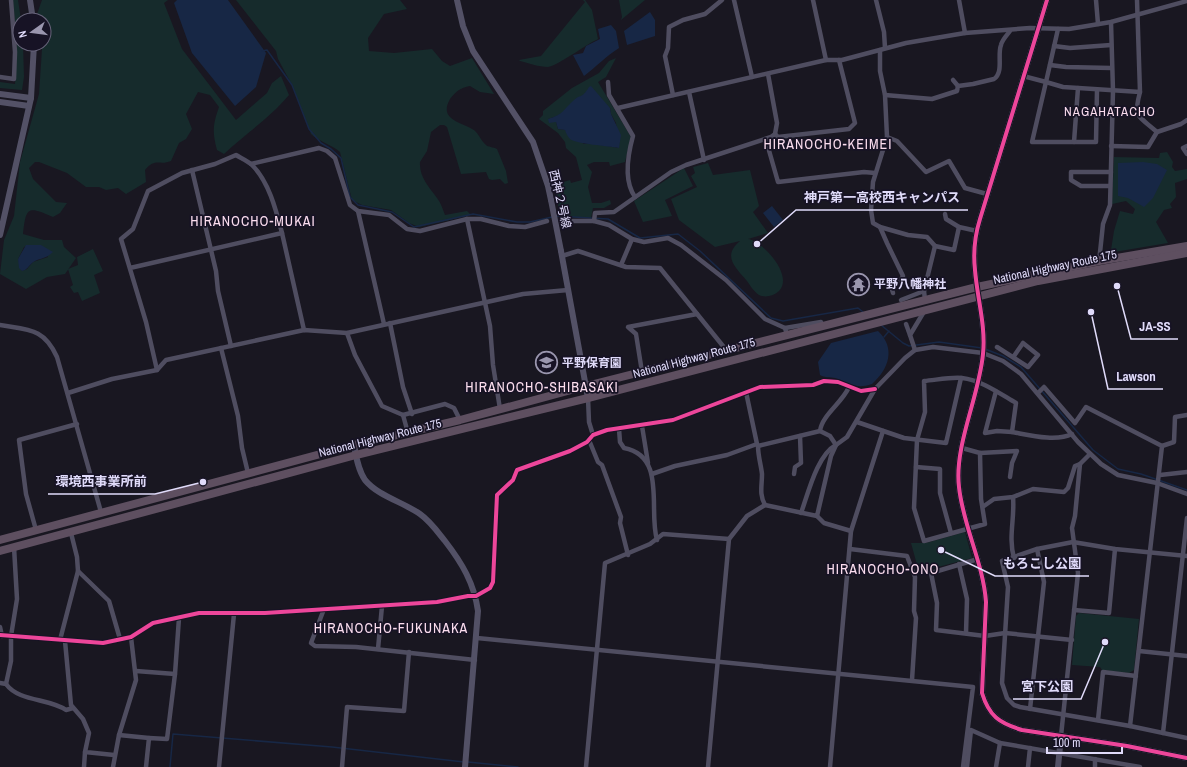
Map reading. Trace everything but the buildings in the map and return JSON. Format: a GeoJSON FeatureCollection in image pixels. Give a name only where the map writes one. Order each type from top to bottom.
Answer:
{"type":"FeatureCollection","features":[{"type":"Feature","properties":{"kind":"highway","name":"National Highway Route 175"},"geometry":{"type":"LineString","coordinates":[[0,540],[354,445],[500,410],[586,386],[727,351],[786,332],[822,326],[869,315],[925,296],[1099,265],[1187,246]]}},
{"type":"Feature","properties":{"kind":"highway","name":"National Highway Route 175"},"geometry":{"type":"LineString","coordinates":[[0,551],[356,455],[588,398],[1099,265],[1187,253]]}},
{"type":"Feature","properties":{"kind":"street"},"geometry":{"type":"LineString","coordinates":[[0,77],[14,79],[15,52],[11,0]]}},
{"type":"Feature","properties":{"kind":"street"},"geometry":{"type":"LineString","coordinates":[[30,0],[32,12]]}},
{"type":"Feature","properties":{"kind":"street","name":"西神２号線"},"geometry":{"type":"LineString","coordinates":[[457,0],[463,26],[473,51],[533,142],[548,186],[588,398]]}},
{"type":"Feature","properties":{"kind":"street"},"geometry":{"type":"LineString","coordinates":[[673,95],[665,56],[668,48],[670,27],[683,20],[705,14],[722,0]]}},
{"type":"Feature","properties":{"kind":"street"},"geometry":{"type":"LineString","coordinates":[[734,0],[752,77]]}},
{"type":"Feature","properties":{"kind":"street"},"geometry":{"type":"LineString","coordinates":[[813,0],[826,60]]}},
{"type":"Feature","properties":{"kind":"street"},"geometry":{"type":"LineString","coordinates":[[876,0],[884,32],[880,71],[885,95],[887,137],[873,182],[871,210],[872,223],[908,236],[928,237],[935,246],[954,250],[959,227]]}},
{"type":"Feature","properties":{"kind":"street"},"geometry":{"type":"LineString","coordinates":[[959,0],[965,33]]}},
{"type":"Feature","properties":{"kind":"street"},"geometry":{"type":"LineString","coordinates":[[1047,0],[976,231],[974,268],[983,339],[983,353],[979,382],[962,448],[959,464],[958,486],[961,502],[985,587],[986,602],[982,693],[986,705],[992,714],[1008,726],[1022,730],[1127,746],[1187,758]]}},
{"type":"Feature","properties":{"kind":"street"},"geometry":{"type":"LineString","coordinates":[[1096,0],[1098,24]]}},
{"type":"Feature","properties":{"kind":"street"},"geometry":{"type":"LineString","coordinates":[[1137,0],[1139,13],[1140,92],[1136,107],[1137,114],[1157,132]]}},
{"type":"Feature","properties":{"kind":"street"},"geometry":{"type":"LineString","coordinates":[[618,108],[826,60],[839,60],[882,49],[965,33],[1038,28],[1069,29],[1111,22],[1139,13],[1187,1]]}},
{"type":"Feature","properties":{"kind":"street"},"geometry":{"type":"LineString","coordinates":[[1099,265],[1103,224],[1110,205],[1113,91],[1111,68],[1111,22]]}},
{"type":"Feature","properties":{"kind":"street"},"geometry":{"type":"LineString","coordinates":[[1058,29],[1032,142],[1096,142],[1097,90]]}},
{"type":"Feature","properties":{"kind":"street"},"geometry":{"type":"LineString","coordinates":[[958,86],[973,84],[997,77],[1000,66],[1001,44],[1010,31]]}},
{"type":"Feature","properties":{"kind":"street"},"geometry":{"type":"LineString","coordinates":[[1054,46],[1070,48],[1111,45]]}},
{"type":"Feature","properties":{"kind":"street"},"geometry":{"type":"LineString","coordinates":[[0,235],[31,98],[34,52]]}},
{"type":"Feature","properties":{"kind":"street"},"geometry":{"type":"LineString","coordinates":[[775,134],[778,137],[849,128],[855,123],[839,60]]}},
{"type":"Feature","properties":{"kind":"street"},"geometry":{"type":"LineString","coordinates":[[1050,65],[1066,67],[1111,68]]}},
{"type":"Feature","properties":{"kind":"street"},"geometry":{"type":"LineString","coordinates":[[594,221],[595,213],[614,212],[671,172],[766,140],[775,134],[777,122],[768,74]]}},
{"type":"Feature","properties":{"kind":"street"},"geometry":{"type":"LineString","coordinates":[[1023,76],[1063,87],[1140,92]]}},
{"type":"Feature","properties":{"kind":"street"},"geometry":{"type":"LineString","coordinates":[[952,80],[958,86]]}},
{"type":"Feature","properties":{"kind":"street"},"geometry":{"type":"LineString","coordinates":[[608,82],[609,95],[633,136],[627,157],[627,165],[632,193],[635,197]]}},
{"type":"Feature","properties":{"kind":"street"},"geometry":{"type":"LineString","coordinates":[[885,95],[932,99],[957,91],[958,86]]}},
{"type":"Feature","properties":{"kind":"street"},"geometry":{"type":"LineString","coordinates":[[1074,142],[1078,88]]}},
{"type":"Feature","properties":{"kind":"street"},"geometry":{"type":"LineString","coordinates":[[689,92],[704,160]]}},
{"type":"Feature","properties":{"kind":"street"},"geometry":{"type":"LineString","coordinates":[[0,94],[31,98]]}},
{"type":"Feature","properties":{"kind":"street"},"geometry":{"type":"LineString","coordinates":[[0,102],[29,106]]}},
{"type":"Feature","properties":{"kind":"street"},"geometry":{"type":"LineString","coordinates":[[1111,146],[1148,147],[1157,132],[1181,124],[1187,120]]}},
{"type":"Feature","properties":{"kind":"street"},"geometry":{"type":"LineString","coordinates":[[887,137],[897,141],[926,172],[949,161],[964,188],[987,194]]}},
{"type":"Feature","properties":{"kind":"street"},"geometry":{"type":"LineString","coordinates":[[766,140],[778,182],[864,172],[875,173]]}},
{"type":"Feature","properties":{"kind":"street"},"geometry":{"type":"LineString","coordinates":[[1187,146],[1183,148],[1187,154]]}},
{"type":"Feature","properties":{"kind":"street"},"geometry":{"type":"LineString","coordinates":[[251,164],[318,148],[327,151],[335,158],[347,200],[350,205],[358,211],[389,215],[406,229],[420,231],[467,220],[481,219],[509,226],[525,226],[547,221]]}},
{"type":"Feature","properties":{"kind":"street"},"geometry":{"type":"LineString","coordinates":[[157,370],[146,322],[121,239],[133,229],[148,191],[182,173],[236,155],[251,164],[264,183],[276,207],[304,330]]}},
{"type":"Feature","properties":{"kind":"street"},"geometry":{"type":"LineString","coordinates":[[192,170],[216,271],[218,291],[231,346]]}},
{"type":"Feature","properties":{"kind":"street"},"geometry":{"type":"LineString","coordinates":[[1110,186],[1081,186],[1071,180],[1071,172],[1111,172]]}},
{"type":"Feature","properties":{"kind":"street"},"geometry":{"type":"LineString","coordinates":[[358,211],[384,324]]}},
{"type":"Feature","properties":{"kind":"street"},"geometry":{"type":"LineString","coordinates":[[945,214],[946,219],[959,227],[976,231]]}},
{"type":"Feature","properties":{"kind":"street"},"geometry":{"type":"LineString","coordinates":[[467,220],[486,302],[500,410]]}},
{"type":"Feature","properties":{"kind":"street"},"geometry":{"type":"LineString","coordinates":[[561,221],[594,221],[609,225],[632,239],[644,242],[668,238],[681,245],[726,280],[765,319],[786,332]]}},
{"type":"Feature","properties":{"kind":"street"},"geometry":{"type":"LineString","coordinates":[[880,227],[903,276],[901,280],[891,286],[893,293]]}},
{"type":"Feature","properties":{"kind":"street"},"geometry":{"type":"LineString","coordinates":[[130,268],[282,233]]}},
{"type":"Feature","properties":{"kind":"street"},"geometry":{"type":"LineString","coordinates":[[621,265],[632,239]]}},
{"type":"Feature","properties":{"kind":"street"},"geometry":{"type":"LineString","coordinates":[[901,300],[925,296],[935,246]]}},
{"type":"Feature","properties":{"kind":"street"},"geometry":{"type":"LineString","coordinates":[[561,253],[578,251],[621,265],[660,268],[727,351]]}},
{"type":"Feature","properties":{"kind":"street"},"geometry":{"type":"LineString","coordinates":[[68,393],[112,379],[157,370],[166,360],[304,330],[347,333],[523,294],[568,290]]}},
{"type":"Feature","properties":{"kind":"street"},"geometry":{"type":"LineString","coordinates":[[910,335],[925,310]]}},
{"type":"Feature","properties":{"kind":"street"},"geometry":{"type":"LineString","coordinates":[[642,372],[636,334],[628,327],[697,314]]}},
{"type":"Feature","properties":{"kind":"street"},"geometry":{"type":"LineString","coordinates":[[390,323],[403,387],[412,414]]}},
{"type":"Feature","properties":{"kind":"street"},"geometry":{"type":"LineString","coordinates":[[906,324],[915,350]]}},
{"type":"Feature","properties":{"kind":"street"},"geometry":{"type":"LineString","coordinates":[[0,325],[27,329],[41,335],[50,343],[57,357],[68,393],[101,512]]}},
{"type":"Feature","properties":{"kind":"street"},"geometry":{"type":"LineString","coordinates":[[347,333],[355,355],[382,406],[403,415],[412,414],[445,404],[454,408],[460,420]]}},
{"type":"Feature","properties":{"kind":"street"},"geometry":{"type":"LineString","coordinates":[[1014,356],[1023,343],[1038,355],[1021,374]]}},
{"type":"Feature","properties":{"kind":"street"},"geometry":{"type":"LineString","coordinates":[[801,513],[820,462],[830,448],[847,437],[875,389],[905,358],[915,350],[933,347],[946,347],[983,353],[1003,361],[1021,374],[1070,432],[1101,464],[1118,475],[1158,483],[1187,494]]}},
{"type":"Feature","properties":{"kind":"street"},"geometry":{"type":"LineString","coordinates":[[997,347],[1014,356],[1028,367]]}},
{"type":"Feature","properties":{"kind":"street"},"geometry":{"type":"LineString","coordinates":[[220,348],[238,416],[242,448],[248,473]]}},
{"type":"Feature","properties":{"kind":"street"},"geometry":{"type":"LineString","coordinates":[[857,422],[904,438],[946,443],[961,378]]}},
{"type":"Feature","properties":{"kind":"street"},"geometry":{"type":"LineString","coordinates":[[980,453],[980,478],[985,524],[924,541],[914,508],[917,440],[925,412],[924,381],[961,378],[979,382],[996,390],[1016,403],[1012,432]]}},
{"type":"Feature","properties":{"kind":"street"},"geometry":{"type":"LineString","coordinates":[[0,627],[1,636],[103,644],[131,637],[148,625],[199,613],[234,614],[382,606],[437,602],[468,596],[476,596],[490,588],[493,582],[497,495],[513,480],[517,470],[570,451],[589,440],[593,435],[619,428],[642,426],[688,415],[700,408],[760,387],[813,384],[824,380],[838,382],[849,388],[861,391],[875,389]]}},
{"type":"Feature","properties":{"kind":"street"},"geometry":{"type":"LineString","coordinates":[[1038,393],[1044,387],[1075,423]]}},
{"type":"Feature","properties":{"kind":"street"},"geometry":{"type":"LineString","coordinates":[[820,431],[821,424],[845,396],[849,388]]}},
{"type":"Feature","properties":{"kind":"street"},"geometry":{"type":"LineString","coordinates":[[996,390],[985,433],[997,431],[1042,437],[1067,437],[1086,407],[1162,446],[1174,442],[1175,417],[1187,415]]}},
{"type":"Feature","properties":{"kind":"street"},"geometry":{"type":"LineString","coordinates":[[746,392],[758,445],[758,456],[762,475],[760,489],[765,505]]}},
{"type":"Feature","properties":{"kind":"street"},"geometry":{"type":"LineString","coordinates":[[588,398],[589,422],[593,435]]}},
{"type":"Feature","properties":{"kind":"street"},"geometry":{"type":"LineString","coordinates":[[403,415],[408,432]]}},
{"type":"Feature","properties":{"kind":"street"},"geometry":{"type":"LineString","coordinates":[[36,530],[26,494],[19,440],[77,424]]}},
{"type":"Feature","properties":{"kind":"street"},"geometry":{"type":"LineString","coordinates":[[642,426],[648,462],[652,474],[655,511],[654,528],[657,540]]}},
{"type":"Feature","properties":{"kind":"street"},"geometry":{"type":"LineString","coordinates":[[619,428],[620,442],[624,448],[634,450],[648,462]]}},
{"type":"Feature","properties":{"kind":"street"},"geometry":{"type":"LineString","coordinates":[[652,474],[675,466],[727,455],[758,445],[820,431],[830,436],[836,445]]}},
{"type":"Feature","properties":{"kind":"street"},"geometry":{"type":"LineString","coordinates":[[830,767],[851,531],[883,431]]}},
{"type":"Feature","properties":{"kind":"street"},"geometry":{"type":"LineString","coordinates":[[794,474],[795,467],[801,463],[800,436]]}},
{"type":"Feature","properties":{"kind":"street"},"geometry":{"type":"LineString","coordinates":[[589,440],[598,462],[602,466],[621,517],[620,523],[628,554]]}},
{"type":"Feature","properties":{"kind":"street"},"geometry":{"type":"LineString","coordinates":[[354,445],[359,468],[365,479],[373,487],[420,514],[431,523],[462,562],[471,580],[476,596],[478,611],[477,638],[465,767]]}},
{"type":"Feature","properties":{"kind":"street"},"geometry":{"type":"LineString","coordinates":[[817,516],[831,456],[836,445]]}},
{"type":"Feature","properties":{"kind":"street"},"geometry":{"type":"LineString","coordinates":[[1130,726],[1149,552],[1160,475],[1162,446]]}},
{"type":"Feature","properties":{"kind":"street"},"geometry":{"type":"LineString","coordinates":[[962,448],[980,453],[1017,451],[1012,462],[1010,477]]}},
{"type":"Feature","properties":{"kind":"street"},"geometry":{"type":"LineString","coordinates":[[984,506],[994,499],[1013,497],[1033,489],[1064,492],[1068,488],[1075,466],[1080,464],[1090,454]]}},
{"type":"Feature","properties":{"kind":"street"},"geometry":{"type":"LineString","coordinates":[[1058,767],[1078,573],[1072,528],[1076,516],[1080,464]]}},
{"type":"Feature","properties":{"kind":"street"},"geometry":{"type":"LineString","coordinates":[[916,468],[940,469],[940,493],[951,533]]}},
{"type":"Feature","properties":{"kind":"street"},"geometry":{"type":"LineString","coordinates":[[1160,475],[1187,472]]}},
{"type":"Feature","properties":{"kind":"street"},"geometry":{"type":"LineString","coordinates":[[1013,497],[1014,512],[1010,544],[1014,558]]}},
{"type":"Feature","properties":{"kind":"street"},"geometry":{"type":"LineString","coordinates":[[708,767],[719,662],[729,539],[747,516],[765,505],[817,516],[824,523],[851,531]]}},
{"type":"Feature","properties":{"kind":"street"},"geometry":{"type":"LineString","coordinates":[[1163,733],[1185,556],[1187,518]]}},
{"type":"Feature","properties":{"kind":"street"},"geometry":{"type":"LineString","coordinates":[[71,533],[77,557],[78,571],[62,640],[69,696],[73,708],[83,719],[89,733],[84,767]]}},
{"type":"Feature","properties":{"kind":"street"},"geometry":{"type":"LineString","coordinates":[[586,767],[606,563],[657,540],[663,534],[729,539]]}},
{"type":"Feature","properties":{"kind":"street"},"geometry":{"type":"LineString","coordinates":[[1185,556],[1115,550],[1073,542],[1037,549],[1002,561],[1008,587],[1002,682],[1007,698],[1014,705],[1187,738]]}},
{"type":"Feature","properties":{"kind":"street"},"geometry":{"type":"LineString","coordinates":[[14,548],[17,599],[11,636],[10,661],[6,684],[10,690],[36,700],[57,703],[66,710],[73,708]]}},
{"type":"Feature","properties":{"kind":"street"},"geometry":{"type":"LineString","coordinates":[[850,549],[907,556],[915,577],[914,611],[916,618],[912,680]]}},
{"type":"Feature","properties":{"kind":"street"},"geometry":{"type":"LineString","coordinates":[[1030,709],[1044,582],[1037,549]]}},
{"type":"Feature","properties":{"kind":"street"},"geometry":{"type":"LineString","coordinates":[[1074,610],[1108,613],[1115,550]]}},
{"type":"Feature","properties":{"kind":"street"},"geometry":{"type":"LineString","coordinates":[[978,559],[931,573],[937,603],[936,630],[985,636],[1005,633],[1072,640]]}},
{"type":"Feature","properties":{"kind":"street"},"geometry":{"type":"LineString","coordinates":[[959,564],[967,599],[966,633]]}},
{"type":"Feature","properties":{"kind":"street"},"geometry":{"type":"LineString","coordinates":[[78,571],[109,601],[120,639]]}},
{"type":"Feature","properties":{"kind":"street"},"geometry":{"type":"LineString","coordinates":[[378,650],[382,606]]}},
{"type":"Feature","properties":{"kind":"street"},"geometry":{"type":"LineString","coordinates":[[324,609],[311,643],[315,646],[409,652],[475,660]]}},
{"type":"Feature","properties":{"kind":"street"},"geometry":{"type":"LineString","coordinates":[[219,767],[234,614]]}},
{"type":"Feature","properties":{"kind":"street"},"geometry":{"type":"LineString","coordinates":[[119,735],[167,739],[175,674],[179,618]]}},
{"type":"Feature","properties":{"kind":"street"},"geometry":{"type":"LineString","coordinates":[[113,767],[114,755],[119,735],[136,680],[131,637]]}},
{"type":"Feature","properties":{"kind":"street"},"geometry":{"type":"LineString","coordinates":[[477,638],[973,686],[962,767]]}},
{"type":"Feature","properties":{"kind":"street"},"geometry":{"type":"LineString","coordinates":[[1138,651],[1187,656]]}},
{"type":"Feature","properties":{"kind":"street"},"geometry":{"type":"LineString","coordinates":[[342,767],[347,707],[404,711],[409,652]]}},
{"type":"Feature","properties":{"kind":"street"},"geometry":{"type":"LineString","coordinates":[[136,671],[175,674]]}},
{"type":"Feature","properties":{"kind":"street"},"geometry":{"type":"LineString","coordinates":[[1098,720],[1103,672],[1136,676]]}},
{"type":"Feature","properties":{"kind":"street"},"geometry":{"type":"LineString","coordinates":[[0,683],[6,684]]}},
{"type":"Feature","properties":{"kind":"street"},"geometry":{"type":"LineString","coordinates":[[967,767],[971,730],[1000,743],[1140,767]]}},
{"type":"Feature","properties":{"kind":"street"},"geometry":{"type":"LineString","coordinates":[[146,767],[149,738]]}},
{"type":"Feature","properties":{"kind":"street"},"geometry":{"type":"LineString","coordinates":[[996,767],[1000,743]]}},
{"type":"Feature","properties":{"kind":"street"},"geometry":{"type":"LineString","coordinates":[[1028,767],[1030,748]]}},
{"type":"Feature","properties":{"kind":"street"},"geometry":{"type":"LineString","coordinates":[[85,752],[114,755]]}},
{"type":"Feature","properties":{"kind":"street"},"geometry":{"type":"LineString","coordinates":[[1095,759],[1095,767]]}},
{"type":"Feature","properties":{"kind":"green space"},"geometry":{"type":"Polygon","coordinates":[[[13,0],[18,0],[20,12],[14,12],[13,0]]]}},
{"type":"Feature","properties":{"kind":"green space"},"geometry":{"type":"Polygon","coordinates":[[[42,0],[168,0],[164,3],[182,49],[236,120],[267,93],[272,83],[281,76],[289,95],[274,111],[224,154],[217,150],[214,138],[214,123],[219,107],[210,95],[198,92],[186,114],[192,129],[186,139],[179,143],[171,161],[155,163],[149,166],[145,170],[146,182],[126,194],[118,188],[106,190],[99,187],[86,187],[67,173],[39,162],[35,162],[29,168],[33,179],[56,202],[67,203],[60,213],[53,217],[33,210],[27,213],[23,234],[44,240],[62,240],[64,247],[76,258],[65,274],[47,277],[26,289],[0,274],[4,240],[14,216],[20,162],[39,94],[42,52],[52,52],[52,12],[38,12],[42,0]],[[30,245],[24,247],[18,259],[22,271],[27,269],[33,262],[48,257],[41,245],[30,245]]]}},
{"type":"Feature","properties":{"kind":"green space"},"geometry":{"type":"Polygon","coordinates":[[[236,0],[400,0],[407,9],[384,14],[368,38],[369,51],[394,53],[432,49],[442,61],[450,66],[472,58],[494,94],[480,92],[470,86],[461,89],[450,99],[447,106],[447,112],[453,119],[474,130],[487,146],[497,149],[506,171],[508,183],[505,184],[500,179],[489,179],[486,172],[461,174],[447,127],[440,125],[431,132],[427,151],[420,162],[421,172],[425,182],[440,202],[445,215],[467,211],[471,215],[419,227],[409,223],[391,210],[362,205],[352,200],[340,152],[311,134],[293,87],[278,59],[276,51],[236,0]]]}},
{"type":"Feature","properties":{"kind":"green space"},"geometry":{"type":"Polygon","coordinates":[[[583,0],[585,0],[592,10],[598,39],[552,66],[548,67],[534,65],[519,60],[541,56],[585,2],[583,0]]]}},
{"type":"Feature","properties":{"kind":"green space"},"geometry":{"type":"Polygon","coordinates":[[[619,0],[645,0],[621,20],[622,17],[619,0]]]}},
{"type":"Feature","properties":{"kind":"green space"},"geometry":{"type":"Polygon","coordinates":[[[17,52],[23,52],[24,77],[22,90],[0,88],[0,82],[15,84],[17,52]]]}},
{"type":"Feature","properties":{"kind":"green space"},"geometry":{"type":"Polygon","coordinates":[[[616,58],[606,77],[598,82],[631,137],[625,162],[610,166],[609,162],[594,162],[587,165],[592,172],[588,187],[592,203],[601,203],[610,200],[611,204],[604,208],[593,208],[591,218],[577,217],[561,219],[554,185],[570,180],[571,183],[582,180],[576,157],[566,148],[565,142],[558,133],[539,119],[543,115],[543,111],[572,88],[599,73],[609,61],[616,58]],[[584,96],[577,99],[561,114],[548,119],[556,122],[558,129],[565,130],[584,144],[590,143],[619,148],[616,123],[611,114],[610,108],[584,96]]]}},
{"type":"Feature","properties":{"kind":"green space"},"geometry":{"type":"Polygon","coordinates":[[[1167,152],[1173,162],[1172,167],[1175,171],[1187,169],[1187,179],[1175,183],[1176,197],[1170,204],[1172,208],[1164,210],[1156,222],[1168,243],[1108,253],[1108,251],[1111,250],[1114,231],[1120,211],[1133,214],[1135,209],[1126,201],[1112,204],[1114,157],[1159,158],[1160,153],[1167,152]]]}},
{"type":"Feature","properties":{"kind":"green space"},"geometry":{"type":"Polygon","coordinates":[[[708,163],[713,175],[750,170],[759,206],[753,212],[768,233],[748,239],[754,241],[768,252],[780,268],[783,277],[783,285],[775,294],[769,296],[759,295],[738,271],[731,257],[735,246],[740,241],[715,247],[679,220],[671,199],[697,187],[691,176],[695,173],[693,167],[708,163]]]}},
{"type":"Feature","properties":{"kind":"green space"},"geometry":{"type":"Polygon","coordinates":[[[684,168],[693,186],[665,200],[672,216],[643,222],[634,201],[684,168]]]}},
{"type":"Feature","properties":{"kind":"green space"},"geometry":{"type":"Polygon","coordinates":[[[93,249],[103,271],[94,275],[100,293],[82,301],[78,292],[74,293],[70,287],[73,285],[68,269],[78,265],[77,257],[93,249]]]}},
{"type":"Feature","properties":{"kind":"green space"},"geometry":{"type":"Polygon","coordinates":[[[965,532],[972,558],[919,572],[911,543],[926,543],[965,532]]]}},
{"type":"Feature","properties":{"kind":"green space"},"geometry":{"type":"Polygon","coordinates":[[[1079,613],[1139,619],[1134,670],[1129,673],[1102,670],[1100,667],[1072,665],[1076,616],[1079,613]]]}},
{"type":"Feature","properties":{"kind":"water"},"geometry":{"type":"Polygon","coordinates":[[[177,0],[228,0],[266,53],[256,87],[235,106],[192,53],[174,3],[177,0]]]}},
{"type":"Feature","properties":{"kind":"water"},"geometry":{"type":"Polygon","coordinates":[[[650,12],[655,20],[655,36],[627,45],[624,31],[650,12]]]}},
{"type":"Feature","properties":{"kind":"water"},"geometry":{"type":"Polygon","coordinates":[[[611,25],[616,31],[619,48],[584,76],[573,55],[583,53],[586,46],[600,39],[598,29],[611,25]]]}},
{"type":"Feature","properties":{"kind":"water"},"geometry":{"type":"Polygon","coordinates":[[[591,86],[610,108],[611,114],[621,135],[619,148],[573,141],[569,138],[565,130],[558,129],[556,122],[549,123],[548,119],[560,114],[576,99],[583,95],[591,86]]]}},
{"type":"Feature","properties":{"kind":"water"},"geometry":{"type":"Polygon","coordinates":[[[1143,162],[1157,164],[1167,170],[1153,198],[1144,207],[1128,198],[1118,196],[1118,163],[1143,162]]]}},
{"type":"Feature","properties":{"kind":"water"},"geometry":{"type":"Polygon","coordinates":[[[772,206],[783,220],[774,227],[763,213],[772,206]]]}},
{"type":"Feature","properties":{"kind":"water"},"geometry":{"type":"Polygon","coordinates":[[[26,245],[41,245],[53,252],[47,257],[35,261],[22,271],[19,268],[18,259],[26,245]]]}},
{"type":"Feature","properties":{"kind":"water"},"geometry":{"type":"Polygon","coordinates":[[[878,331],[887,344],[888,358],[883,372],[872,384],[866,386],[856,386],[835,378],[820,375],[818,362],[831,343],[878,331]]]}},
{"type":"Feature","properties":{"kind":"waterway"},"geometry":{"type":"LineString","coordinates":[[262,51],[267,50],[292,85],[309,129],[321,143],[341,158],[350,197],[358,205],[392,212],[414,227],[473,214],[517,222],[530,222],[552,217]]}},
{"type":"Feature","properties":{"kind":"waterway"},"geometry":{"type":"LineString","coordinates":[[556,216],[608,219],[640,238],[678,234],[700,251],[771,318],[783,321],[858,308],[863,312]]}},
{"type":"Feature","properties":{"kind":"waterway"},"geometry":{"type":"LineString","coordinates":[[881,325],[909,346],[939,342],[982,348]]}},
{"type":"Feature","properties":{"kind":"waterway"},"geometry":{"type":"LineString","coordinates":[[884,337],[889,331]]}},
{"type":"Feature","properties":{"kind":"waterway"},"geometry":{"type":"LineString","coordinates":[[985,349],[1003,356],[1021,367],[1093,450],[1118,469],[1141,474],[1187,490]]}},
{"type":"Feature","properties":{"kind":"waterway"},"geometry":{"type":"LineString","coordinates":[[170,767],[173,734],[332,747],[464,762]]}},
{"type":"Feature","properties":{"kind":"waterway"},"geometry":{"type":"LineString","coordinates":[[468,762],[518,767]]}},
{"type":"Feature","properties":{"kind":"cycle path"},"geometry":{"type":"LineString","coordinates":[[1047,0],[980,219],[975,244],[974,263],[984,343],[981,370],[963,438],[958,471],[964,516],[981,573],[986,602],[982,693],[988,708],[996,718],[1022,730],[1127,746],[1187,758]]}},
{"type":"Feature","properties":{"kind":"cycle path"},"geometry":{"type":"LineString","coordinates":[[0,635],[103,643],[131,637],[153,623],[199,613],[265,613],[437,602],[468,596],[476,596],[490,588],[493,582],[497,495],[513,480],[517,470],[570,451],[587,442],[593,435],[607,430],[673,420],[760,387],[813,385],[824,381],[838,382],[861,391],[875,389]]}},
{"type":"Feature","properties":{"kind":"place","name":"神戸第一高校西キャンパス"},"geometry":{"type":"Point","coordinates":[757,244]}},
{"type":"Feature","properties":{"kind":"place","name":"平野八幡神社"},"geometry":{"type":"Point","coordinates":[859,284]}},
{"type":"Feature","properties":{"kind":"place","name":"JA-SS"},"geometry":{"type":"Point","coordinates":[1117,286]}},
{"type":"Feature","properties":{"kind":"place","name":"Lawson"},"geometry":{"type":"Point","coordinates":[1091,312]}},
{"type":"Feature","properties":{"kind":"place","name":"平野保育園"},"geometry":{"type":"Point","coordinates":[546,363]}},
{"type":"Feature","properties":{"kind":"place","name":"環境西事業所前"},"geometry":{"type":"Point","coordinates":[203,482]}},
{"type":"Feature","properties":{"kind":"place","name":"もろこし公園"},"geometry":{"type":"Point","coordinates":[941,550]}},
{"type":"Feature","properties":{"kind":"place","name":"宮下公園"},"geometry":{"type":"Point","coordinates":[1105,642]}},
{"type":"Feature","properties":{"kind":"district","name":"NAGAHATACHO"},"geometry":{"type":"Point","coordinates":[1110,111]}},
{"type":"Feature","properties":{"kind":"district","name":"HIRANOCHO-KEIMEI"},"geometry":{"type":"Point","coordinates":[828,144]}},
{"type":"Feature","properties":{"kind":"district","name":"HIRANOCHO-MUKAI"},"geometry":{"type":"Point","coordinates":[253,221]}},
{"type":"Feature","properties":{"kind":"district","name":"HIRANOCHO-SHIBASAKI"},"geometry":{"type":"Point","coordinates":[542,387]}},
{"type":"Feature","properties":{"kind":"district","name":"HIRANOCHO-ONO"},"geometry":{"type":"Point","coordinates":[883,569]}},
{"type":"Feature","properties":{"kind":"district","name":"HIRANOCHO-FUKUNAKA"},"geometry":{"type":"Point","coordinates":[391,628]}}]}
